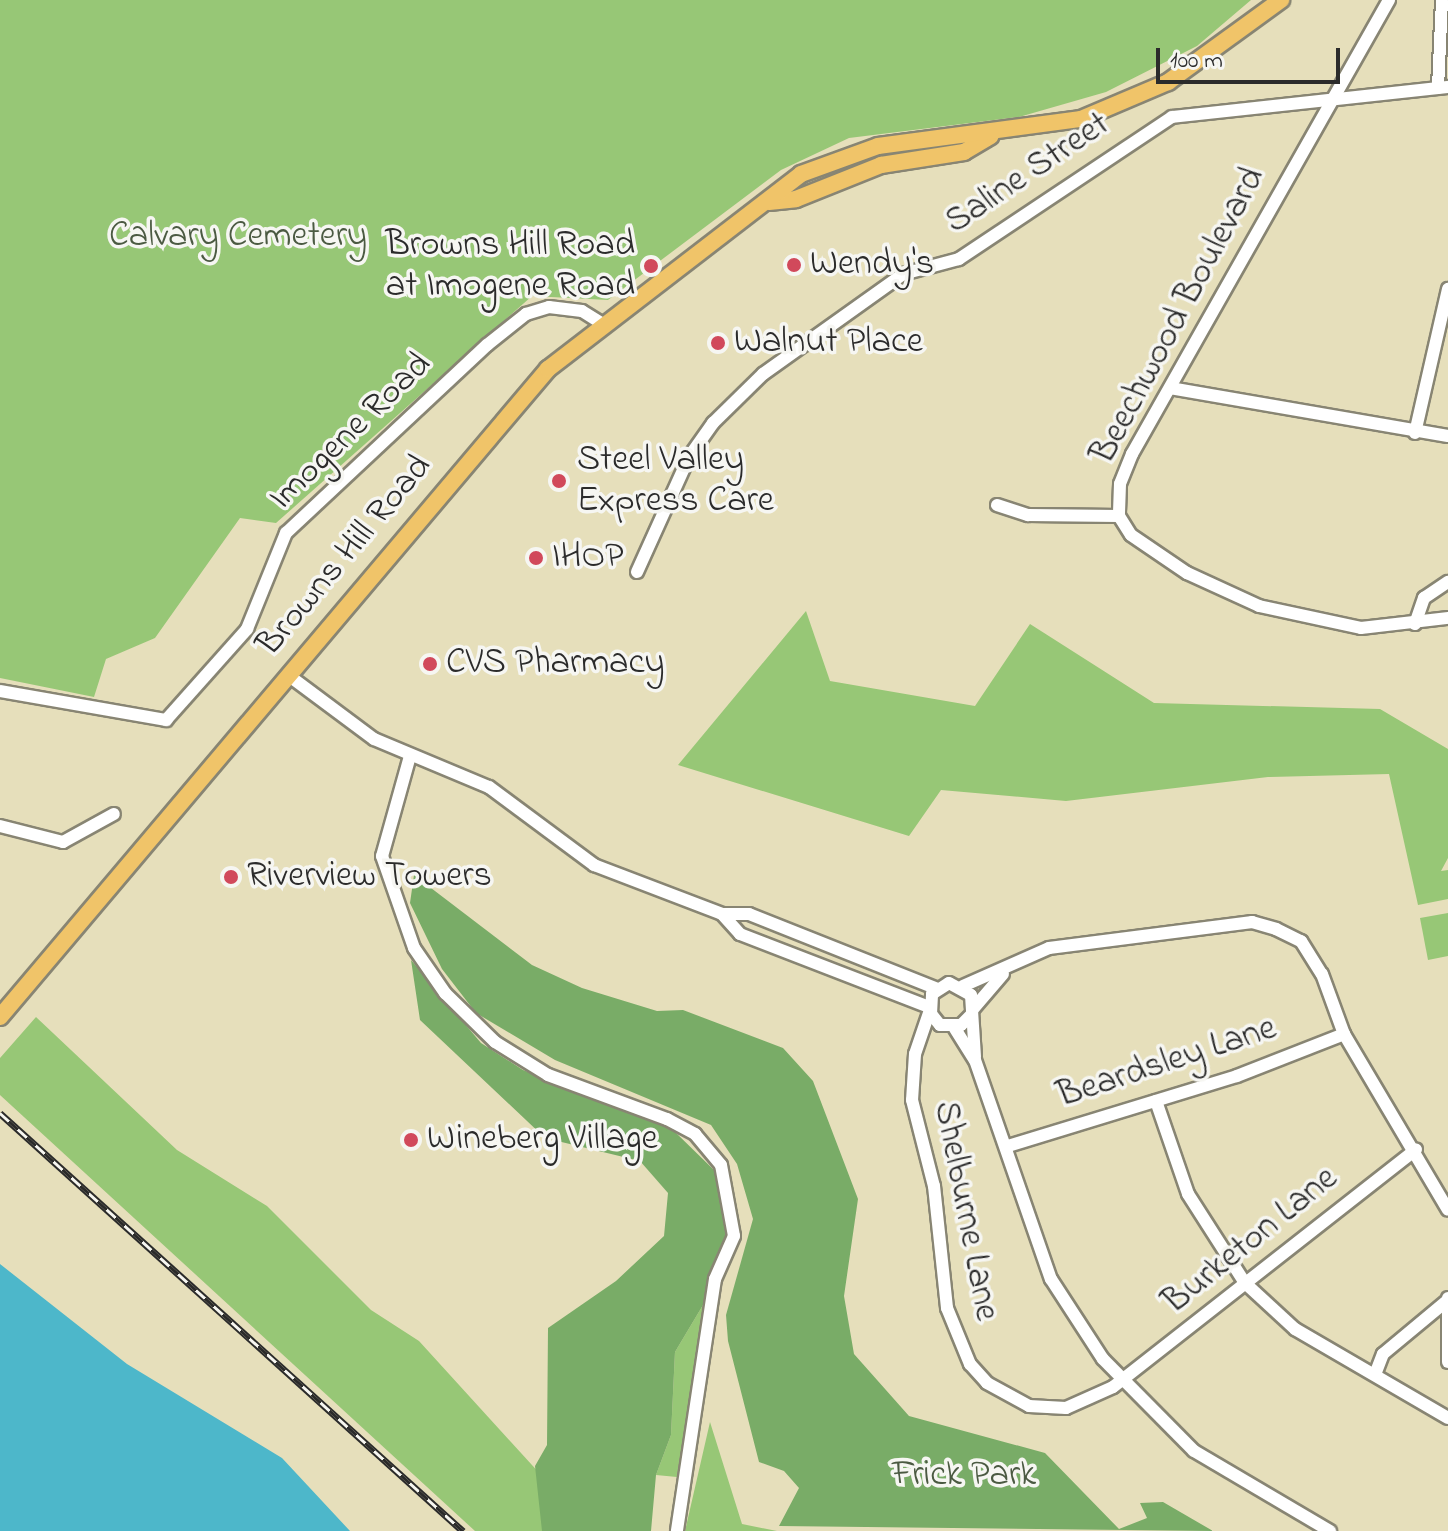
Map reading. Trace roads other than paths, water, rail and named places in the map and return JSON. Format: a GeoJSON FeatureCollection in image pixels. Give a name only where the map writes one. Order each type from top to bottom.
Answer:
{"type":"FeatureCollection","features":[{"type":"Feature","properties":{"kind":"main road","name":"Browns Hill Road"},"geometry":{"type":"LineString","coordinates":[[0,1017],[529,385],[769,202],[796,199],[881,165],[964,152],[991,136],[1123,104],[1202,61],[1281,0]]}},
{"type":"Feature","properties":{"kind":"street","name":"Beechwood Boulevard"},"geometry":{"type":"LineString","coordinates":[[1389,0],[1123,475],[1119,516],[1131,535],[1166,559],[1259,606],[1329,625],[1415,624],[1448,618]]}},
{"type":"Feature","properties":{"kind":"street"},"geometry":{"type":"LineString","coordinates":[[1442,0],[1443,88]]}},
{"type":"Feature","properties":{"kind":"street","name":"Saline Street"},"geometry":{"type":"LineString","coordinates":[[637,572],[689,457],[713,423],[852,307],[903,274],[959,259],[1172,117],[1335,96],[1443,88]]}},
{"type":"Feature","properties":{"kind":"street"},"geometry":{"type":"LineString","coordinates":[[1415,433],[1448,289]]}},
{"type":"Feature","properties":{"kind":"street","name":"Imogene Road"},"geometry":{"type":"LineString","coordinates":[[0,691],[166,720],[247,629],[286,533],[487,345],[526,314],[549,307],[582,311],[606,326]]}},
{"type":"Feature","properties":{"kind":"street"},"geometry":{"type":"LineString","coordinates":[[1170,388],[1415,433],[1448,436]]}},
{"type":"Feature","properties":{"kind":"street"},"geometry":{"type":"LineString","coordinates":[[997,505],[1028,515],[1119,516]]}},
{"type":"Feature","properties":{"kind":"street"},"geometry":{"type":"LineString","coordinates":[[1415,624],[1424,598],[1448,582]]}},
{"type":"Feature","properties":{"kind":"street"},"geometry":{"type":"LineString","coordinates":[[288,675],[410,756],[489,787],[594,865],[722,914],[749,914],[937,989],[963,986],[1003,974],[1049,948],[1252,922],[1301,941],[1344,1034],[1416,1149],[1448,1210]]}},
{"type":"Feature","properties":{"kind":"street"},"geometry":{"type":"LineString","coordinates":[[410,756],[382,856],[414,948],[445,993],[495,1042],[548,1075],[667,1119],[695,1134],[721,1165],[734,1236],[715,1279],[677,1531]]}},
{"type":"Feature","properties":{"kind":"street"},"geometry":{"type":"LineString","coordinates":[[0,826],[63,842],[114,814]]}},
{"type":"Feature","properties":{"kind":"street"},"geometry":{"type":"LineString","coordinates":[[722,914],[740,934],[930,1009],[975,1060]]}},
{"type":"Feature","properties":{"kind":"street"},"geometry":{"type":"LineString","coordinates":[[919,1037],[972,1012],[1003,974]]}},
{"type":"Feature","properties":{"kind":"street"},"geometry":{"type":"LineString","coordinates":[[963,986],[972,1012],[975,1060],[1008,1146],[1051,1279],[1122,1380],[1194,1451],[1330,1531]]}},
{"type":"Feature","properties":{"kind":"street","name":"Shelburne Lane"},"geometry":{"type":"LineString","coordinates":[[937,989],[919,1037],[912,1100],[934,1186],[939,1273],[970,1364],[1010,1399],[1046,1408],[1085,1403],[1122,1380]]}},
{"type":"Feature","properties":{"kind":"street","name":"Beardsley Lane"},"geometry":{"type":"LineString","coordinates":[[1008,1146],[1156,1101],[1344,1034]]}},
{"type":"Feature","properties":{"kind":"street"},"geometry":{"type":"LineString","coordinates":[[1156,1101],[1188,1194],[1245,1283],[1295,1329],[1376,1372],[1448,1418]]}},
{"type":"Feature","properties":{"kind":"street","name":"Burketon Lane"},"geometry":{"type":"LineString","coordinates":[[1122,1380],[1416,1149]]}},
{"type":"Feature","properties":{"kind":"street"},"geometry":{"type":"LineString","coordinates":[[1376,1372],[1383,1354],[1448,1299]]}},
{"type":"Feature","properties":{"kind":"street"},"geometry":{"type":"LineString","coordinates":[[1448,1299],[1448,1362]]}},
{"type":"Feature","properties":{"kind":"water"},"geometry":{"type":"Polygon","coordinates":[[[0,1264],[127,1364],[282,1458],[350,1531],[0,1531],[0,1264]]]}},
{"type":"Feature","properties":{"kind":"railway"},"geometry":{"type":"LineString","coordinates":[[0,1113],[463,1531]]}},
{"type":"Feature","properties":{"kind":"place","name":"Wendy's"},"geometry":{"type":"Point","coordinates":[794,265]}},
{"type":"Feature","properties":{"kind":"place","name":"Browns Hill Road at Imogene Road"},"geometry":{"type":"Point","coordinates":[651,266]}},
{"type":"Feature","properties":{"kind":"place","name":"Walnut Place"},"geometry":{"type":"Point","coordinates":[718,343]}},
{"type":"Feature","properties":{"kind":"place","name":"Steel Valley Express Care"},"geometry":{"type":"Point","coordinates":[559,481]}},
{"type":"Feature","properties":{"kind":"place","name":"IHOP"},"geometry":{"type":"Point","coordinates":[536,558]}},
{"type":"Feature","properties":{"kind":"place","name":"CVS Pharmacy"},"geometry":{"type":"Point","coordinates":[430,664]}},
{"type":"Feature","properties":{"kind":"place","name":"Riverview Towers"},"geometry":{"type":"Point","coordinates":[231,877]}},
{"type":"Feature","properties":{"kind":"place","name":"Wineberg Village"},"geometry":{"type":"Point","coordinates":[411,1140]}},
{"type":"Feature","properties":{"kind":"park label","name":"Calvary Cemetery"},"geometry":{"type":"Point","coordinates":[238,237]}},
{"type":"Feature","properties":{"kind":"park label","name":"Frick Park"},"geometry":{"type":"Point","coordinates":[964,1476]}}]}
